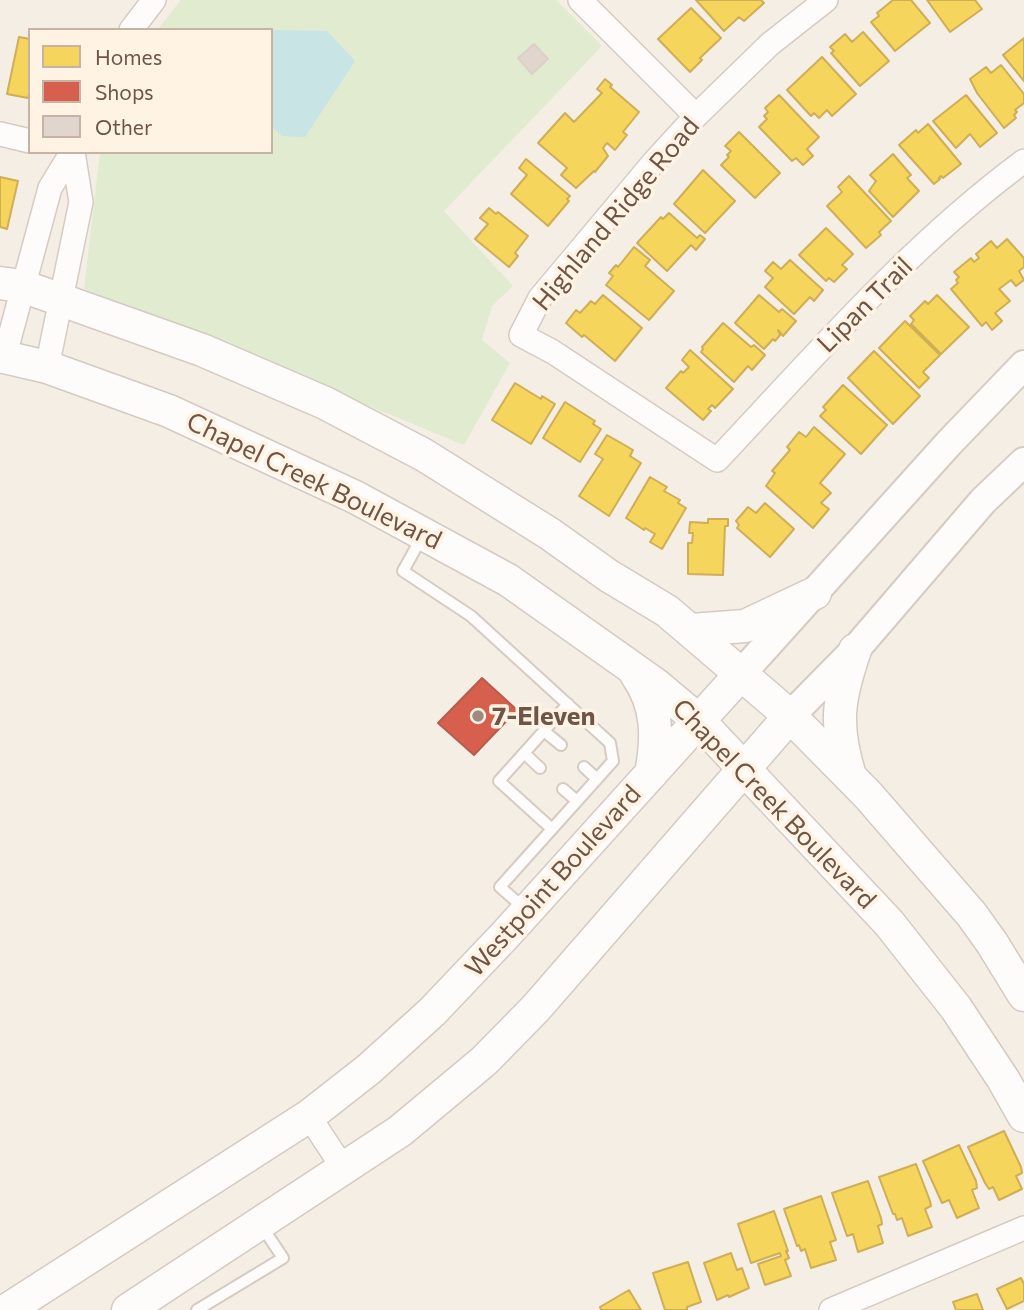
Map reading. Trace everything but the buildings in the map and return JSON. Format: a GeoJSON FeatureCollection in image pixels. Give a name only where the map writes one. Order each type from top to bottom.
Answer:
{"type":"FeatureCollection","features":[{"type":"Feature","properties":{"kind":"main road"},"geometry":{"type":"LineString","coordinates":[[11,285],[202,350],[338,410],[424,455],[667,611],[790,716],[850,777],[972,915],[1024,995]]}},
{"type":"Feature","properties":{"kind":"main road","name":"Chapel Creek Boulevard"},"geometry":{"type":"LineString","coordinates":[[2,357],[47,366],[169,411],[355,497],[508,580],[655,684],[699,721],[889,923],[956,1008],[1024,1116]]}},
{"type":"Feature","properties":{"kind":"main road"},"geometry":{"type":"LineString","coordinates":[[691,630],[745,626],[815,593]]}},
{"type":"Feature","properties":{"kind":"main road"},"geometry":{"type":"LineString","coordinates":[[850,777],[841,747],[839,712],[845,679],[855,650]]}},
{"type":"Feature","properties":{"kind":"main road"},"geometry":{"type":"LineString","coordinates":[[631,667],[646,689],[655,717],[656,745],[651,774]]}},
{"type":"Feature","properties":{"kind":"main road","name":"Westpoint Boulevard"},"geometry":{"type":"LineString","coordinates":[[8,1310],[309,1116],[369,1069],[432,1012],[740,675]]}},
{"type":"Feature","properties":{"kind":"main road"},"geometry":{"type":"LineString","coordinates":[[128,1310],[400,1130],[484,1061],[537,1008],[790,716]]}},
{"type":"Feature","properties":{"kind":"street"},"geometry":{"type":"LineString","coordinates":[[133,28],[154,0]]}},
{"type":"Feature","properties":{"kind":"street"},"geometry":{"type":"LineString","coordinates":[[580,0],[696,116]]}},
{"type":"Feature","properties":{"kind":"street","name":"Highland Ridge Road"},"geometry":{"type":"LineString","coordinates":[[717,460],[575,366],[522,335],[540,298],[654,162],[696,116],[770,44],[826,0]]}},
{"type":"Feature","properties":{"kind":"street"},"geometry":{"type":"LineString","coordinates":[[0,134],[28,141]]}},
{"type":"Feature","properties":{"kind":"street"},"geometry":{"type":"LineString","coordinates":[[2,357],[11,285],[50,188],[71,154]]}},
{"type":"Feature","properties":{"kind":"street"},"geometry":{"type":"LineString","coordinates":[[47,366],[81,202],[72,154]]}},
{"type":"Feature","properties":{"kind":"street","name":"Lipan Trail"},"geometry":{"type":"LineString","coordinates":[[717,460],[893,276],[939,232],[1024,161]]}},
{"type":"Feature","properties":{"kind":"street","name":"Westpoint Boulevard"},"geometry":{"type":"LineString","coordinates":[[740,675],[948,443],[1024,365]]}},
{"type":"Feature","properties":{"kind":"street"},"geometry":{"type":"LineString","coordinates":[[790,716],[855,650],[983,501],[1024,462]]}},
{"type":"Feature","properties":{"kind":"street"},"geometry":{"type":"LineString","coordinates":[[309,1116],[343,1168]]}},
{"type":"Feature","properties":{"kind":"street"},"geometry":{"type":"LineString","coordinates":[[831,1310],[1024,1227]]}},
{"type":"Feature","properties":{"kind":"lane"},"geometry":{"type":"LineString","coordinates":[[424,533],[403,571],[471,616],[610,743],[613,761],[500,887],[527,911]]}},
{"type":"Feature","properties":{"kind":"lane"},"geometry":{"type":"LineString","coordinates":[[552,829],[499,781],[568,704]]}},
{"type":"Feature","properties":{"kind":"lane"},"geometry":{"type":"LineString","coordinates":[[544,731],[561,746]]}},
{"type":"Feature","properties":{"kind":"lane"},"geometry":{"type":"LineString","coordinates":[[524,753],[540,768]]}},
{"type":"Feature","properties":{"kind":"lane"},"geometry":{"type":"LineString","coordinates":[[584,767],[597,779]]}},
{"type":"Feature","properties":{"kind":"lane"},"geometry":{"type":"LineString","coordinates":[[564,789],[577,801]]}},
{"type":"Feature","properties":{"kind":"lane"},"geometry":{"type":"LineString","coordinates":[[197,1310],[283,1258],[260,1223]]}},
{"type":"Feature","properties":{"kind":"green space"},"geometry":{"type":"Polygon","coordinates":[[[181,0],[556,0],[602,46],[444,211],[513,286],[492,306],[482,340],[510,363],[464,445],[84,289],[100,154],[273,154],[273,28],[159,28],[181,0]]]}},
{"type":"Feature","properties":{"kind":"water"},"geometry":{"type":"Polygon","coordinates":[[[273,31],[327,31],[355,61],[305,137],[282,136],[273,128],[273,31]]]}},
{"type":"Feature","properties":{"kind":"place","name":"7-Eleven"},"geometry":{"type":"Point","coordinates":[478,716]}}]}
